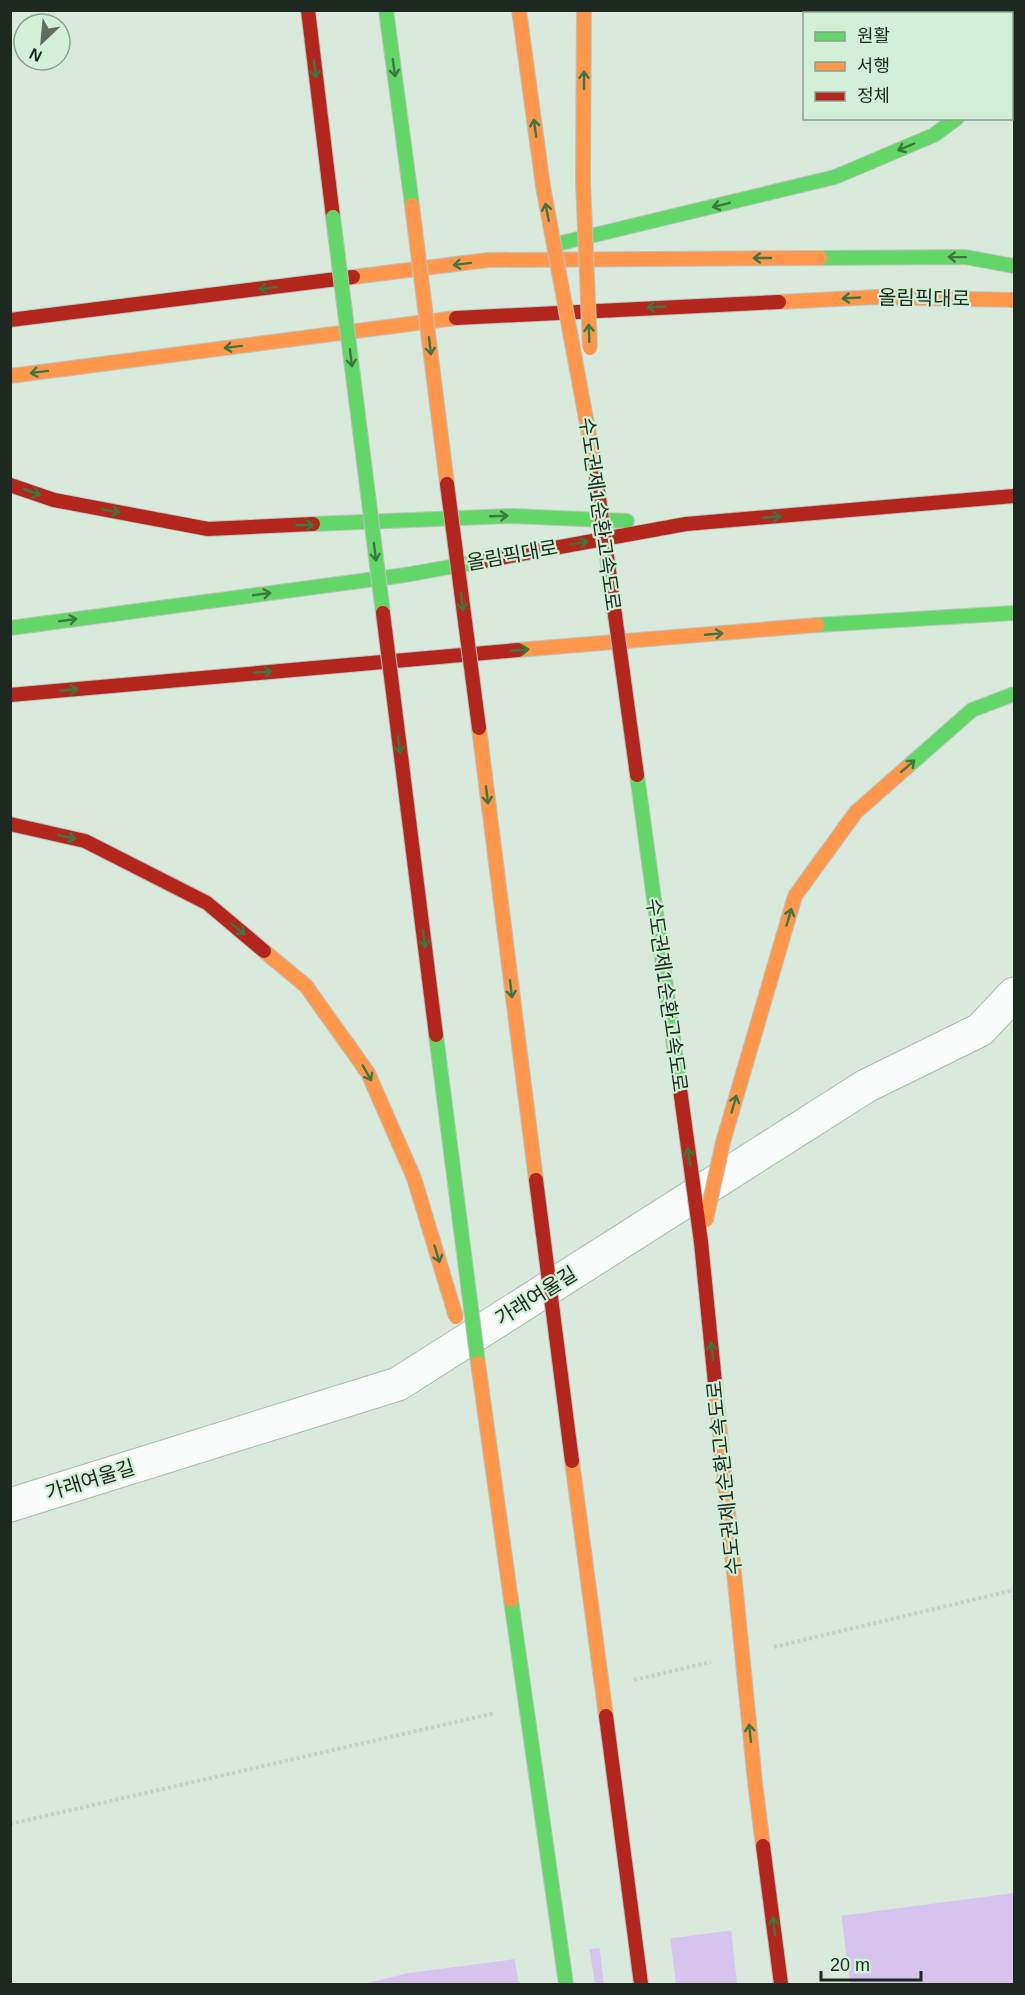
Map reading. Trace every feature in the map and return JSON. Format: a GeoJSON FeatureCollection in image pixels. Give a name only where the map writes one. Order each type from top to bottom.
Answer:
{"type":"FeatureCollection","features":[{"type":"Feature","properties":{"kind":"highway"},"geometry":{"type":"LineString","coordinates":[[308,10],[483,1406],[566,1984]]}},
{"type":"Feature","properties":{"kind":"highway"},"geometry":{"type":"LineString","coordinates":[[386,10],[560,1374],[641,1984]]}},
{"type":"Feature","properties":{"kind":"highway","name":"수도권제1순환고속도로"},"geometry":{"type":"LineString","coordinates":[[519,10],[543,186],[593,455],[701,1242],[755,1782],[781,1984]]}},
{"type":"Feature","properties":{"kind":"highway"},"geometry":{"type":"LineString","coordinates":[[584,10],[583,181],[593,455]]}},
{"type":"Feature","properties":{"kind":"highway"},"geometry":{"type":"LineString","coordinates":[[10,320],[488,260],[835,177],[934,135],[954,120]]}},
{"type":"Feature","properties":{"kind":"highway"},"geometry":{"type":"LineString","coordinates":[[488,260],[964,257],[1014,266]]}},
{"type":"Feature","properties":{"kind":"highway","name":"올림픽대로"},"geometry":{"type":"LineString","coordinates":[[10,376],[476,316],[878,297],[1014,300]]}},
{"type":"Feature","properties":{"kind":"highway"},"geometry":{"type":"LineString","coordinates":[[34,304],[81,311]]}},
{"type":"Feature","properties":{"kind":"highway"},"geometry":{"type":"LineString","coordinates":[[10,484],[54,500],[208,529],[512,516],[686,524]]}},
{"type":"Feature","properties":{"kind":"highway","name":"올림픽대로"},"geometry":{"type":"LineString","coordinates":[[10,628],[405,575],[686,524],[1014,496]]}},
{"type":"Feature","properties":{"kind":"highway"},"geometry":{"type":"LineString","coordinates":[[10,695],[872,621],[1014,613]]}},
{"type":"Feature","properties":{"kind":"highway"},"geometry":{"type":"LineString","coordinates":[[701,1242],[723,1142],[795,896],[856,812],[972,710],[1014,694]]}},
{"type":"Feature","properties":{"kind":"highway"},"geometry":{"type":"LineString","coordinates":[[10,824],[85,842],[207,903],[306,986],[368,1072],[414,1178],[483,1406]]}},
{"type":"Feature","properties":{"kind":"street","name":"가래여울길"},"geometry":{"type":"LineString","coordinates":[[10,1505],[398,1384],[866,1086],[980,1030],[1014,994]]}},
{"type":"Feature","properties":{"kind":"shaded area"},"geometry":{"type":"Polygon","coordinates":[[[1014,1893],[1014,1984],[363,1984],[409,1973],[1014,1893]]]}},
{"type":"Feature","properties":{"kind":"pier"},"geometry":{"type":"Polygon","coordinates":[[[841,1913],[850,1984],[737,1984],[731,1928],[841,1913]]]}},
{"type":"Feature","properties":{"kind":"pier"},"geometry":{"type":"Polygon","coordinates":[[[670,1935],[676,1984],[604,1984],[599,1945],[670,1935]]]}},
{"type":"Feature","properties":{"kind":"pier"},"geometry":{"type":"Polygon","coordinates":[[[589,1946],[595,1984],[519,1984],[514,1956],[589,1946]]]}},
{"type":"Feature","properties":{"kind":"traffic: fast"},"geometry":{"type":"LineString","coordinates":[[386,10],[412,205]]}},
{"type":"Feature","properties":{"kind":"traffic: fast"},"geometry":{"type":"LineString","coordinates":[[557,244],[835,177],[934,135],[954,120]]}},
{"type":"Feature","properties":{"kind":"traffic: fast"},"geometry":{"type":"LineString","coordinates":[[333,217],[383,613]]}},
{"type":"Feature","properties":{"kind":"traffic: fast"},"geometry":{"type":"LineString","coordinates":[[820,258],[965,257],[1014,266]]}},
{"type":"Feature","properties":{"kind":"traffic: fast"},"geometry":{"type":"LineString","coordinates":[[313,524],[512,516],[627,521]]}},
{"type":"Feature","properties":{"kind":"traffic: fast"},"geometry":{"type":"LineString","coordinates":[[10,628],[405,575],[483,561]]}},
{"type":"Feature","properties":{"kind":"traffic: fast"},"geometry":{"type":"LineString","coordinates":[[817,625],[1014,613]]}},
{"type":"Feature","properties":{"kind":"traffic: fast"},"geometry":{"type":"LineString","coordinates":[[906,768],[972,710],[1014,694]]}},
{"type":"Feature","properties":{"kind":"traffic: fast"},"geometry":{"type":"LineString","coordinates":[[637,775],[680,1089]]}},
{"type":"Feature","properties":{"kind":"traffic: fast"},"geometry":{"type":"LineString","coordinates":[[436,1035],[478,1363]]}},
{"type":"Feature","properties":{"kind":"traffic: fast"},"geometry":{"type":"LineString","coordinates":[[511,1600],[566,1984]]}},
{"type":"Feature","properties":{"kind":"traffic: slow"},"geometry":{"type":"LineString","coordinates":[[519,10],[543,186]]}},
{"type":"Feature","properties":{"kind":"traffic: slow"},"geometry":{"type":"LineString","coordinates":[[583,181],[584,10]]}},
{"type":"Feature","properties":{"kind":"traffic: slow"},"geometry":{"type":"LineString","coordinates":[[583,181],[590,348]]}},
{"type":"Feature","properties":{"kind":"traffic: slow"},"geometry":{"type":"LineString","coordinates":[[543,186],[594,462]]}},
{"type":"Feature","properties":{"kind":"traffic: slow"},"geometry":{"type":"LineString","coordinates":[[412,205],[447,484]]}},
{"type":"Feature","properties":{"kind":"traffic: slow"},"geometry":{"type":"LineString","coordinates":[[353,277],[488,260],[820,258]]}},
{"type":"Feature","properties":{"kind":"traffic: slow"},"geometry":{"type":"LineString","coordinates":[[779,302],[877,297],[1014,300]]}},
{"type":"Feature","properties":{"kind":"traffic: slow"},"geometry":{"type":"LineString","coordinates":[[10,376],[456,318]]}},
{"type":"Feature","properties":{"kind":"traffic: slow"},"geometry":{"type":"LineString","coordinates":[[518,650],[817,625]]}},
{"type":"Feature","properties":{"kind":"traffic: slow"},"geometry":{"type":"LineString","coordinates":[[479,728],[536,1180]]}},
{"type":"Feature","properties":{"kind":"traffic: slow"},"geometry":{"type":"LineString","coordinates":[[706,1220],[723,1142],[795,896],[856,812],[906,768]]}},
{"type":"Feature","properties":{"kind":"traffic: slow"},"geometry":{"type":"LineString","coordinates":[[264,951],[306,986],[368,1073],[414,1178],[456,1317]]}},
{"type":"Feature","properties":{"kind":"traffic: slow"},"geometry":{"type":"LineString","coordinates":[[478,1363],[511,1600]]}},
{"type":"Feature","properties":{"kind":"traffic: slow"},"geometry":{"type":"LineString","coordinates":[[715,1383],[763,1846]]}},
{"type":"Feature","properties":{"kind":"traffic: slow"},"geometry":{"type":"LineString","coordinates":[[572,1461],[606,1716]]}},
{"type":"Feature","properties":{"kind":"traffic: jam"},"geometry":{"type":"LineString","coordinates":[[308,10],[333,217]]}},
{"type":"Feature","properties":{"kind":"traffic: jam"},"geometry":{"type":"LineString","coordinates":[[10,320],[353,277]]}},
{"type":"Feature","properties":{"kind":"traffic: jam"},"geometry":{"type":"LineString","coordinates":[[456,318],[779,302]]}},
{"type":"Feature","properties":{"kind":"traffic: jam"},"geometry":{"type":"LineString","coordinates":[[594,462],[637,775]]}},
{"type":"Feature","properties":{"kind":"traffic: jam"},"geometry":{"type":"LineString","coordinates":[[447,484],[479,728]]}},
{"type":"Feature","properties":{"kind":"traffic: jam"},"geometry":{"type":"LineString","coordinates":[[10,485],[54,500],[208,529],[313,524]]}},
{"type":"Feature","properties":{"kind":"traffic: jam"},"geometry":{"type":"LineString","coordinates":[[483,561],[686,524],[1014,496]]}},
{"type":"Feature","properties":{"kind":"traffic: jam"},"geometry":{"type":"LineString","coordinates":[[383,613],[436,1035]]}},
{"type":"Feature","properties":{"kind":"traffic: jam"},"geometry":{"type":"LineString","coordinates":[[10,695],[518,650]]}},
{"type":"Feature","properties":{"kind":"traffic: jam"},"geometry":{"type":"LineString","coordinates":[[10,824],[85,841],[207,903],[264,951]]}},
{"type":"Feature","properties":{"kind":"traffic: jam"},"geometry":{"type":"LineString","coordinates":[[680,1089],[701,1242],[715,1383]]}},
{"type":"Feature","properties":{"kind":"traffic: jam"},"geometry":{"type":"LineString","coordinates":[[536,1180],[572,1461]]}},
{"type":"Feature","properties":{"kind":"traffic: jam"},"geometry":{"type":"LineString","coordinates":[[606,1716],[641,1984]]}},
{"type":"Feature","properties":{"kind":"traffic: jam"},"geometry":{"type":"LineString","coordinates":[[763,1846],[781,1984]]}}]}
